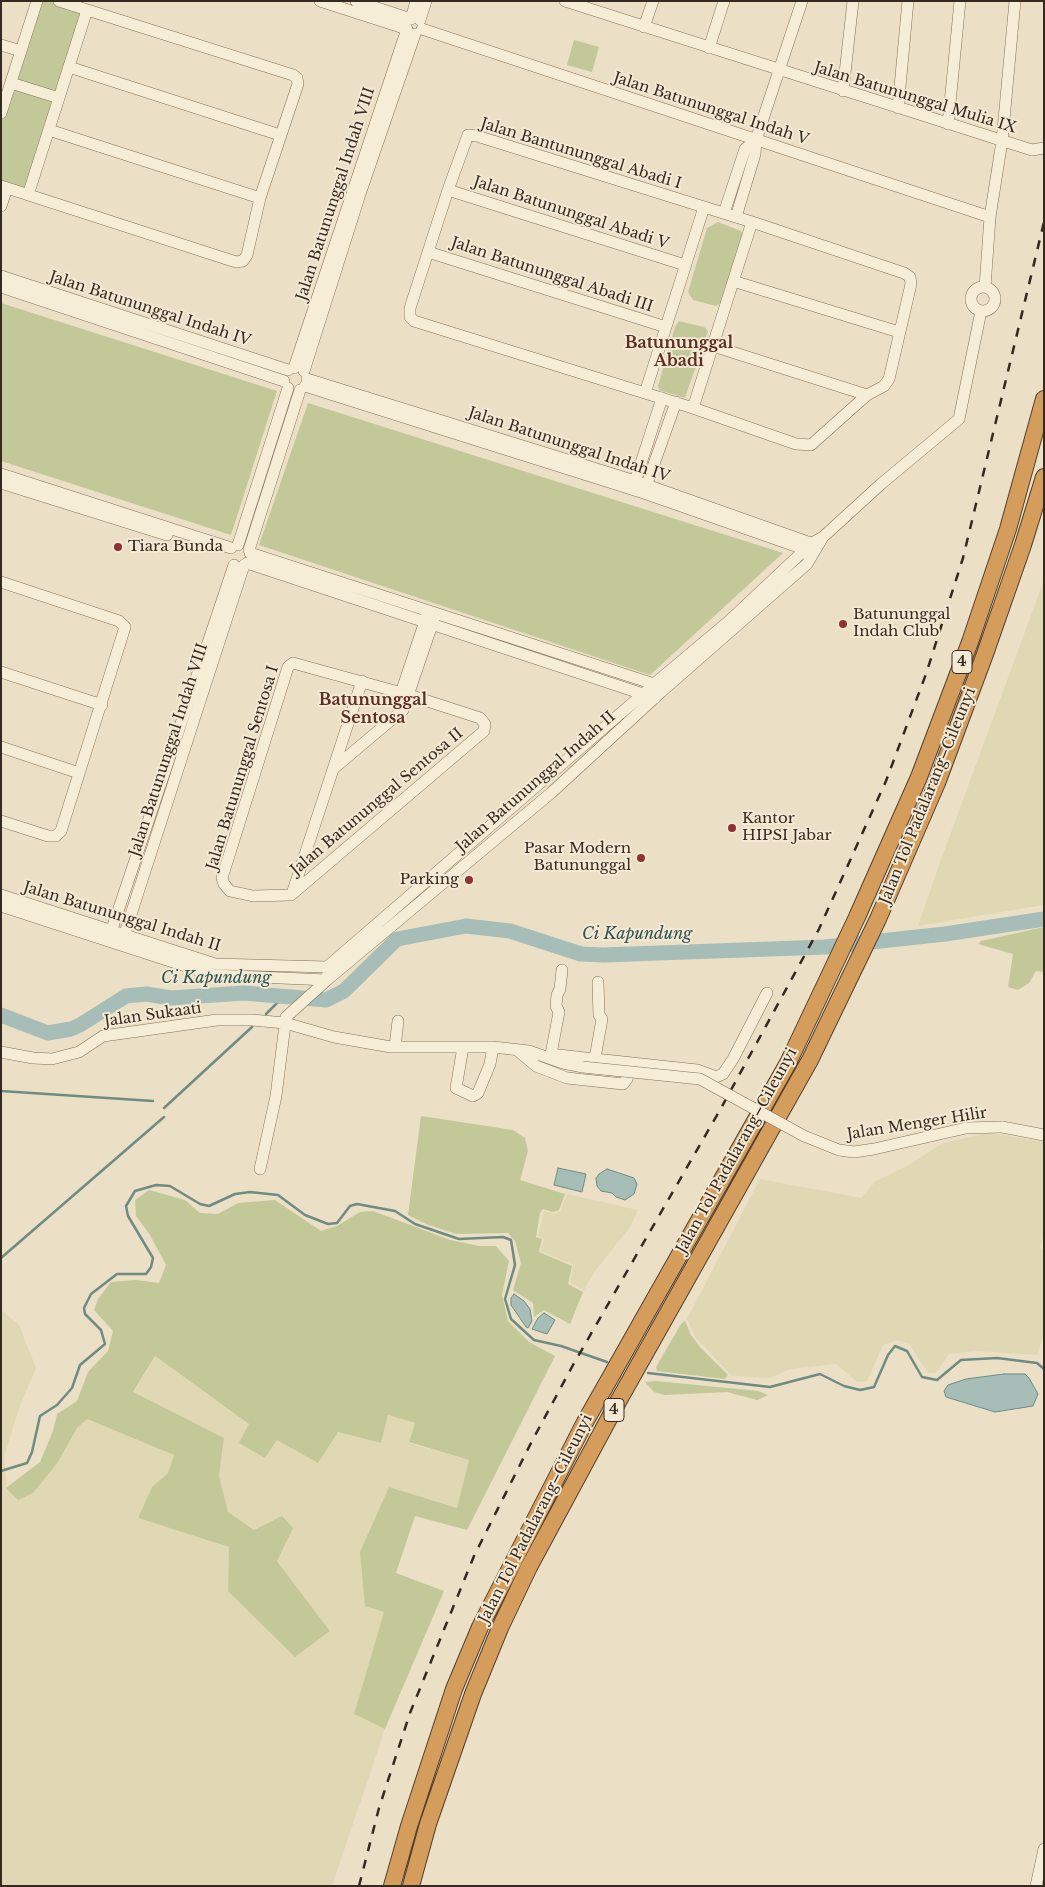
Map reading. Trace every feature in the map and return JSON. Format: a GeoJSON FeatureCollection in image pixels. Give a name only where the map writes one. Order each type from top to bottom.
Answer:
{"type":"FeatureCollection","features":[{"type":"Feature","properties":{"kind":"highway","name":"Jalan Tol Padalarang–Cileunyi"},"geometry":{"type":"LineString","coordinates":[[392,1886],[409,1826],[454,1689],[480,1627],[585,1422],[788,1063],[840,955],[919,777],[970,642],[1008,529],[1044,399]]}},
{"type":"Feature","properties":{"kind":"highway","name":"Jalan Tol Padalarang–Cileunyi"},"geometry":{"type":"LineString","coordinates":[[411,1886],[428,1824],[473,1694],[500,1628],[525,1576],[619,1400],[810,1060],[878,919],[936,783],[982,663],[1023,545],[1044,477]]}},
{"type":"Feature","properties":{"kind":"street"},"geometry":{"type":"LineString","coordinates":[[1,113],[37,1]]}},
{"type":"Feature","properties":{"kind":"street"},"geometry":{"type":"LineString","coordinates":[[1,206],[4,187],[236,262],[243,261],[248,255],[260,198],[298,84],[297,78],[294,75],[59,1]]}},
{"type":"Feature","properties":{"kind":"street","name":"Jalan Batununggal Indah V"},"geometry":{"type":"LineString","coordinates":[[320,1],[415,26],[990,217]]}},
{"type":"Feature","properties":{"kind":"street","name":"Jalan Batununggal Indah V"},"geometry":{"type":"LineString","coordinates":[[356,1],[415,26]]}},
{"type":"Feature","properties":{"kind":"street","name":"Jalan Batununggal Indah VIII"},"geometry":{"type":"LineString","coordinates":[[415,26],[416,1]]}},
{"type":"Feature","properties":{"kind":"street","name":"Jalan Batununggal Indah VIII"},"geometry":{"type":"LineString","coordinates":[[123,939],[240,555],[356,193],[415,26],[426,1]]}},
{"type":"Feature","properties":{"kind":"street","name":"Jalan Batununggal Mulia IX"},"geometry":{"type":"LineString","coordinates":[[565,1],[581,4],[644,27],[1002,141],[1032,150],[1044,148]]}},
{"type":"Feature","properties":{"kind":"street"},"geometry":{"type":"LineString","coordinates":[[644,27],[653,1]]}},
{"type":"Feature","properties":{"kind":"street"},"geometry":{"type":"LineString","coordinates":[[709,48],[724,1]]}},
{"type":"Feature","properties":{"kind":"street"},"geometry":{"type":"LineString","coordinates":[[736,217],[755,154],[756,140],[802,1]]}},
{"type":"Feature","properties":{"kind":"street"},"geometry":{"type":"LineString","coordinates":[[843,91],[853,1]]}},
{"type":"Feature","properties":{"kind":"street"},"geometry":{"type":"LineString","coordinates":[[898,108],[908,1]]}},
{"type":"Feature","properties":{"kind":"street"},"geometry":{"type":"LineString","coordinates":[[948,124],[960,1]]}},
{"type":"Feature","properties":{"kind":"street"},"geometry":{"type":"LineString","coordinates":[[985,287],[989,256],[990,217],[1002,141],[1015,1]]}},
{"type":"Feature","properties":{"kind":"street"},"geometry":{"type":"LineString","coordinates":[[28,195],[87,10]]}},
{"type":"Feature","properties":{"kind":"street"},"geometry":{"type":"LineString","coordinates":[[1,45],[21,51]]}},
{"type":"Feature","properties":{"kind":"street"},"geometry":{"type":"LineString","coordinates":[[68,67],[280,135]]}},
{"type":"Feature","properties":{"kind":"street"},"geometry":{"type":"LineString","coordinates":[[11,83],[59,98]]}},
{"type":"Feature","properties":{"kind":"street"},"geometry":{"type":"LineString","coordinates":[[48,130],[260,198]]}},
{"type":"Feature","properties":{"kind":"street","name":"Jalan Bantununggal Abadi I"},"geometry":{"type":"LineString","coordinates":[[645,393],[414,321],[410,317],[410,308],[468,135],[477,136],[704,207]]}},
{"type":"Feature","properties":{"kind":"street"},"geometry":{"type":"LineString","coordinates":[[724,213],[745,149],[756,140]]}},
{"type":"Feature","properties":{"kind":"street","name":"Jalan Batununggal Abadi V"},"geometry":{"type":"LineString","coordinates":[[448,190],[685,265]]}},
{"type":"Feature","properties":{"kind":"street"},"geometry":{"type":"LineString","coordinates":[[704,207],[904,273],[910,277],[911,284],[889,379],[884,386],[867,395],[811,445],[796,444],[645,393],[704,207]]}},
{"type":"Feature","properties":{"kind":"street"},"geometry":{"type":"LineString","coordinates":[[693,408],[752,222]]}},
{"type":"Feature","properties":{"kind":"street","name":"Jalan Batununggal Abadi III"},"geometry":{"type":"LineString","coordinates":[[428,252],[666,327]]}},
{"type":"Feature","properties":{"kind":"street","name":"Jalan Batununggal Indah IV"},"geometry":{"type":"LineString","coordinates":[[1,276],[112,317],[296,379],[639,487],[815,546]]}},
{"type":"Feature","properties":{"kind":"street"},"geometry":{"type":"LineString","coordinates":[[733,281],[899,332]]}},
{"type":"Feature","properties":{"kind":"street","name":"Jalan Batununggal Indah IV"},"geometry":{"type":"LineString","coordinates":[[1,287],[112,317]]}},
{"type":"Feature","properties":{"kind":"street"},"geometry":{"type":"LineString","coordinates":[[985,287],[994,294],[995,301],[992,308],[981,311],[972,305],[971,297],[978,288],[985,287]]}},
{"type":"Feature","properties":{"kind":"street","name":"Jalan Batununggal Indah II"},"geometry":{"type":"LineString","coordinates":[[123,939],[212,975],[327,980],[551,793],[729,621],[882,484],[959,420],[981,311]]}},
{"type":"Feature","properties":{"kind":"street"},"geometry":{"type":"LineString","coordinates":[[713,346],[867,395]]}},
{"type":"Feature","properties":{"kind":"street"},"geometry":{"type":"LineString","coordinates":[[639,487],[662,398]]}},
{"type":"Feature","properties":{"kind":"street"},"geometry":{"type":"LineString","coordinates":[[639,487],[676,402]]}},
{"type":"Feature","properties":{"kind":"street"},"geometry":{"type":"LineString","coordinates":[[1,474],[430,618],[657,691]]}},
{"type":"Feature","properties":{"kind":"street"},"geometry":{"type":"LineString","coordinates":[[1,482],[240,555]]}},
{"type":"Feature","properties":{"kind":"street","name":"Jalan Batununggal Indah VIII"},"geometry":{"type":"LineString","coordinates":[[110,935],[240,555]]}},
{"type":"Feature","properties":{"kind":"street"},"geometry":{"type":"LineString","coordinates":[[1,582],[119,621],[125,627],[61,831],[56,836],[48,836],[1,821]]}},
{"type":"Feature","properties":{"kind":"street"},"geometry":{"type":"LineString","coordinates":[[333,770],[403,710],[405,694],[430,618]]}},
{"type":"Feature","properties":{"kind":"street"},"geometry":{"type":"LineString","coordinates":[[430,618],[643,694],[657,691]]}},
{"type":"Feature","properties":{"kind":"street","name":"Jalan Batununggal Sentosa I"},"geometry":{"type":"LineString","coordinates":[[291,895],[253,896],[230,891],[222,878],[288,667],[293,663],[300,664],[362,681]]}},
{"type":"Feature","properties":{"kind":"street"},"geometry":{"type":"LineString","coordinates":[[1,672],[102,705]]}},
{"type":"Feature","properties":{"kind":"street"},"geometry":{"type":"LineString","coordinates":[[291,895],[362,681],[405,694]]}},
{"type":"Feature","properties":{"kind":"street","name":"Jalan Batununggal Sentosa II"},"geometry":{"type":"LineString","coordinates":[[291,895],[484,731],[485,724],[480,718],[405,694]]}},
{"type":"Feature","properties":{"kind":"street","name":"Jalan Batununggal Indah II"},"geometry":{"type":"LineString","coordinates":[[1,906],[215,964],[327,967],[643,694]]}},
{"type":"Feature","properties":{"kind":"street"},"geometry":{"type":"LineString","coordinates":[[1,747],[79,773]]}},
{"type":"Feature","properties":{"kind":"street","name":"Jalan Batununggal Indah II"},"geometry":{"type":"LineString","coordinates":[[1,895],[110,935]]}},
{"type":"Feature","properties":{"kind":"street"},"geometry":{"type":"LineString","coordinates":[[260,1169],[276,1096],[285,1020],[327,980],[327,967]]}},
{"type":"Feature","properties":{"kind":"street"},"geometry":{"type":"LineString","coordinates":[[551,1054],[559,1012],[556,1006],[562,970]]}},
{"type":"Feature","properties":{"kind":"street"},"geometry":{"type":"LineString","coordinates":[[595,1058],[602,1019],[599,1015],[598,982]]}},
{"type":"Feature","properties":{"kind":"street"},"geometry":{"type":"LineString","coordinates":[[523,1050],[697,1070],[716,1077],[723,1074],[734,1059],[767,993]]}},
{"type":"Feature","properties":{"kind":"street","name":"Jalan Sukaati"},"geometry":{"type":"LineString","coordinates":[[1,1052],[33,1058],[52,1059],[79,1052],[98,1038],[110,1034],[217,1020],[285,1020],[334,1036],[395,1047],[493,1047],[523,1050]]}},
{"type":"Feature","properties":{"kind":"street"},"geometry":{"type":"LineString","coordinates":[[395,1047],[398,1021]]}},
{"type":"Feature","properties":{"kind":"street"},"geometry":{"type":"LineString","coordinates":[[463,1048],[456,1088],[473,1096],[478,1093],[490,1064],[493,1047]]}},
{"type":"Feature","properties":{"kind":"street"},"geometry":{"type":"LineString","coordinates":[[523,1050],[536,1066],[567,1078],[623,1084],[627,1079],[632,1063]]}},
{"type":"Feature","properties":{"kind":"street","name":"Jalan Menger Hilir"},"geometry":{"type":"LineString","coordinates":[[523,1050],[563,1063],[583,1067],[686,1076],[700,1079],[804,1136],[839,1150],[854,1152],[966,1128],[1002,1127],[1044,1135]]}},
{"type":"Feature","properties":{"kind":"street"},"geometry":{"type":"LineString","coordinates":[[1036,1886],[1044,1849]]}},
{"type":"Feature","properties":{"kind":"shaded area"},"geometry":{"type":"Polygon","coordinates":[[[1044,580],[1044,905],[918,926],[939,865],[1044,580]]]}},
{"type":"Feature","properties":{"kind":"shaded area"},"geometry":{"type":"Polygon","coordinates":[[[989,1133],[1044,1142],[1044,1233],[1040,1248],[1044,1250],[1044,1333],[1037,1355],[977,1351],[949,1354],[936,1373],[928,1373],[909,1344],[897,1340],[883,1345],[867,1381],[857,1382],[836,1364],[790,1369],[770,1378],[732,1376],[696,1338],[687,1319],[760,1179],[861,1198],[876,1181],[909,1165],[943,1143],[989,1133]]]}},
{"type":"Feature","properties":{"kind":"shaded area"},"geometry":{"type":"Polygon","coordinates":[[[567,1194],[638,1210],[630,1227],[595,1271],[584,1290],[570,1283],[573,1265],[541,1251],[544,1239],[538,1236],[544,1211],[555,1214],[560,1211],[567,1194]]]}},
{"type":"Feature","properties":{"kind":"shaded area"},"geometry":{"type":"Polygon","coordinates":[[[1,1310],[19,1325],[36,1368],[19,1408],[4,1457],[7,1488],[58,1462],[77,1428],[87,1419],[174,1455],[168,1473],[152,1487],[138,1518],[229,1547],[228,1591],[330,1631],[277,1561],[282,1517],[254,1530],[227,1512],[219,1476],[224,1438],[133,1393],[155,1356],[249,1424],[265,1458],[277,1440],[338,1432],[381,1443],[388,1415],[415,1423],[409,1443],[469,1460],[457,1508],[389,1487],[384,1612],[354,1714],[385,1729],[332,1886],[1,1886],[1,1310]]]}},
{"type":"Feature","properties":{"kind":"green space"},"geometry":{"type":"Polygon","coordinates":[[[39,1],[62,1],[85,9],[27,193],[1,185],[1,116],[39,1]]]}},
{"type":"Feature","properties":{"kind":"green space"},"geometry":{"type":"Polygon","coordinates":[[[574,40],[599,47],[592,72],[567,65],[574,40]]]}},
{"type":"Feature","properties":{"kind":"green space"},"geometry":{"type":"Polygon","coordinates":[[[718,222],[741,231],[743,236],[722,302],[716,306],[693,300],[688,292],[707,228],[718,222]]]}},
{"type":"Feature","properties":{"kind":"green space"},"geometry":{"type":"Polygon","coordinates":[[[1,303],[277,391],[231,535],[1,461],[1,303]]]}},
{"type":"Feature","properties":{"kind":"green space"},"geometry":{"type":"Polygon","coordinates":[[[679,321],[704,327],[708,331],[685,398],[659,390],[658,386],[675,327],[679,321]]]}},
{"type":"Feature","properties":{"kind":"green space"},"geometry":{"type":"Polygon","coordinates":[[[308,403],[783,553],[650,675],[259,545],[308,403]]]}},
{"type":"Feature","properties":{"kind":"green space"},"geometry":{"type":"Polygon","coordinates":[[[1044,927],[1044,972],[1036,971],[1029,983],[1018,990],[1008,987],[1013,954],[978,944],[981,941],[1044,927]]]}},
{"type":"Feature","properties":{"kind":"green space"},"geometry":{"type":"Polygon","coordinates":[[[421,1116],[513,1130],[525,1138],[528,1151],[520,1180],[565,1194],[559,1210],[553,1212],[543,1209],[540,1213],[536,1237],[542,1239],[539,1252],[572,1266],[568,1284],[583,1292],[570,1324],[544,1310],[534,1317],[533,1303],[513,1290],[521,1263],[515,1241],[508,1233],[456,1234],[426,1224],[408,1215],[421,1116]]]}},
{"type":"Feature","properties":{"kind":"green space"},"geometry":{"type":"Polygon","coordinates":[[[149,1190],[185,1200],[200,1213],[218,1214],[238,1203],[275,1200],[321,1231],[337,1226],[360,1212],[373,1211],[450,1240],[479,1246],[496,1246],[509,1261],[502,1295],[508,1321],[529,1342],[555,1356],[467,1530],[415,1516],[396,1573],[444,1591],[385,1729],[354,1714],[384,1612],[365,1606],[360,1552],[389,1487],[457,1508],[469,1460],[409,1442],[415,1423],[388,1415],[381,1443],[338,1432],[318,1463],[277,1440],[265,1458],[239,1443],[249,1424],[155,1356],[133,1392],[224,1438],[219,1476],[228,1512],[254,1530],[282,1516],[293,1528],[277,1561],[330,1631],[295,1657],[228,1591],[229,1547],[138,1518],[152,1487],[168,1473],[174,1455],[87,1419],[77,1428],[58,1462],[33,1493],[18,1500],[6,1488],[40,1462],[53,1431],[57,1414],[77,1401],[88,1372],[108,1351],[113,1331],[94,1310],[98,1299],[111,1282],[136,1280],[159,1283],[166,1265],[150,1235],[136,1216],[135,1200],[149,1190]]]}},
{"type":"Feature","properties":{"kind":"green space"},"geometry":{"type":"Polygon","coordinates":[[[685,1321],[691,1335],[700,1347],[728,1375],[725,1379],[657,1371],[656,1367],[681,1324],[685,1321]]]}},
{"type":"Feature","properties":{"kind":"green space"},"geometry":{"type":"Polygon","coordinates":[[[656,1381],[758,1391],[768,1395],[757,1400],[727,1392],[665,1395],[654,1392],[645,1382],[656,1381]]]}},
{"type":"Feature","properties":{"kind":"water"},"geometry":{"type":"Polygon","coordinates":[[[558,1168],[586,1174],[582,1192],[554,1185],[558,1168]]]}},
{"type":"Feature","properties":{"kind":"water"},"geometry":{"type":"Polygon","coordinates":[[[607,1169],[634,1178],[637,1184],[634,1194],[625,1200],[616,1197],[612,1193],[601,1191],[597,1186],[596,1178],[607,1169]]]}},
{"type":"Feature","properties":{"kind":"water"},"geometry":{"type":"Polygon","coordinates":[[[514,1294],[524,1301],[530,1309],[532,1321],[528,1328],[511,1305],[511,1298],[514,1294]]]}},
{"type":"Feature","properties":{"kind":"water"},"geometry":{"type":"Polygon","coordinates":[[[544,1313],[555,1320],[547,1334],[532,1329],[538,1318],[544,1313]]]}},
{"type":"Feature","properties":{"kind":"water"},"geometry":{"type":"Polygon","coordinates":[[[1004,1374],[1025,1374],[1029,1378],[1038,1394],[1033,1406],[995,1412],[946,1397],[944,1391],[948,1385],[966,1379],[1004,1374]]]}},
{"type":"Feature","properties":{"kind":"waterway","name":"Ci Kapundung"},"geometry":{"type":"LineString","coordinates":[[1,1015],[48,1033],[71,1029],[80,1025],[126,996],[146,994],[171,998],[244,993],[326,1000],[344,991],[397,939],[466,926],[510,931],[581,954],[604,955],[825,947],[945,934],[1044,919]]}},
{"type":"Feature","properties":{"kind":"waterway"},"geometry":{"type":"LineString","coordinates":[[266,1014],[285,995]]}},
{"type":"Feature","properties":{"kind":"waterway"},"geometry":{"type":"LineString","coordinates":[[164,1108],[252,1027]]}},
{"type":"Feature","properties":{"kind":"waterway"},"geometry":{"type":"LineString","coordinates":[[1,1091],[153,1101]]}},
{"type":"Feature","properties":{"kind":"waterway"},"geometry":{"type":"LineString","coordinates":[[1,1258],[164,1117]]}},
{"type":"Feature","properties":{"kind":"waterway"},"geometry":{"type":"LineString","coordinates":[[1,1471],[27,1463],[32,1452],[40,1416],[57,1405],[72,1388],[80,1365],[105,1344],[101,1330],[85,1314],[84,1308],[91,1294],[117,1274],[146,1274],[151,1267],[153,1258],[128,1216],[126,1206],[135,1191],[156,1185],[170,1186],[200,1204],[209,1206],[235,1194],[250,1192],[278,1195],[305,1215],[328,1224],[337,1223],[350,1206],[357,1204],[395,1211],[415,1224],[459,1239],[503,1237],[511,1240],[515,1265],[505,1299],[511,1319],[534,1340],[561,1346],[607,1362]]}},
{"type":"Feature","properties":{"kind":"waterway"},"geometry":{"type":"LineString","coordinates":[[648,1373],[770,1387],[820,1374],[844,1386],[860,1390],[874,1387],[888,1355],[895,1346],[907,1351],[922,1377],[937,1380],[961,1360],[997,1358],[1037,1363],[1044,1369]]}},
{"type":"Feature","properties":{"kind":"railway"},"geometry":{"type":"LineString","coordinates":[[359,1886],[379,1808],[410,1713],[474,1556],[573,1365],[720,1110],[819,929],[886,781],[926,674],[963,558],[1044,222]]}},
{"type":"Feature","properties":{"kind":"place","name":"Tiara Bunda"},"geometry":{"type":"Point","coordinates":[118,547]}},
{"type":"Feature","properties":{"kind":"place","name":"Batununggal Indah Club"},"geometry":{"type":"Point","coordinates":[843,624]}},
{"type":"Feature","properties":{"kind":"place","name":"Kantor HIPSI Jabar"},"geometry":{"type":"Point","coordinates":[732,828]}},
{"type":"Feature","properties":{"kind":"place","name":"Pasar Modern Batununggal"},"geometry":{"type":"Point","coordinates":[641,858]}},
{"type":"Feature","properties":{"kind":"place","name":"Parking"},"geometry":{"type":"Point","coordinates":[469,880]}},
{"type":"Feature","properties":{"kind":"district","name":"Batununggal Abadi"},"geometry":{"type":"Point","coordinates":[679,352]}},
{"type":"Feature","properties":{"kind":"district","name":"Batununggal Sentosa"},"geometry":{"type":"Point","coordinates":[373,709]}}]}
